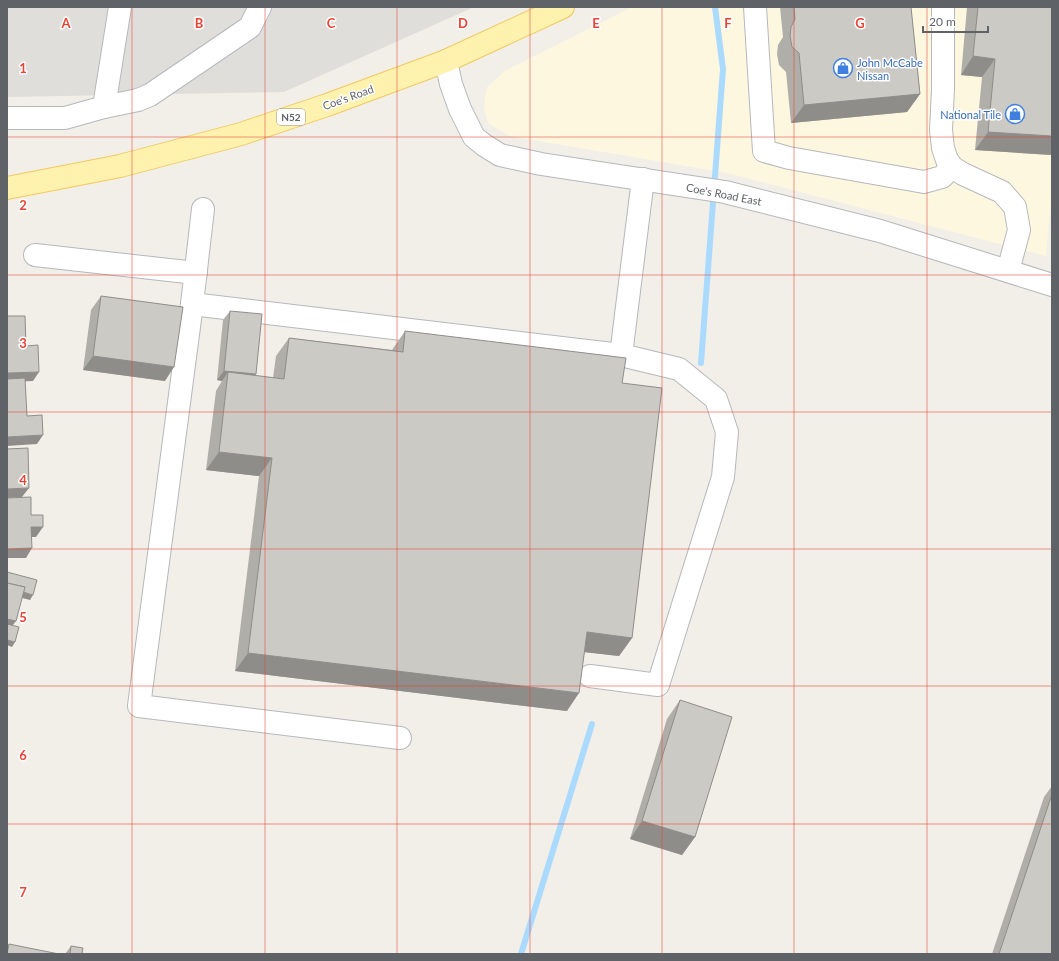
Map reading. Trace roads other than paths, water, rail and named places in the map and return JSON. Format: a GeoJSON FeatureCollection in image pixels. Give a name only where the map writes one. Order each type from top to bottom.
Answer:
{"type":"FeatureCollection","features":[{"type":"Feature","properties":{"kind":"main road","name":"Coe's Road"},"geometry":{"type":"LineString","coordinates":[[7,188],[120,166],[241,134],[327,105],[446,61],[563,7]]}},
{"type":"Feature","properties":{"kind":"street"},"geometry":{"type":"LineString","coordinates":[[104,107],[120,7]]}},
{"type":"Feature","properties":{"kind":"street"},"geometry":{"type":"LineString","coordinates":[[7,118],[65,118],[104,107],[138,100],[150,95],[250,27],[260,7]]}},
{"type":"Feature","properties":{"kind":"street"},"geometry":{"type":"LineString","coordinates":[[755,7],[764,151],[789,158],[924,182],[947,172]]}},
{"type":"Feature","properties":{"kind":"street"},"geometry":{"type":"LineString","coordinates":[[931,7],[928,131],[930,151],[935,166],[947,172],[958,186],[994,202],[1003,213],[1006,230],[1002,269]]}},
{"type":"Feature","properties":{"kind":"street"},"geometry":{"type":"LineString","coordinates":[[942,7],[943,89],[941,130],[943,148],[947,160],[947,172]]}},
{"type":"Feature","properties":{"kind":"street","name":"Coe's Road East"},"geometry":{"type":"LineString","coordinates":[[446,61],[460,109],[474,137],[484,146],[500,155],[541,164],[725,192],[880,231],[1052,284]]}},
{"type":"Feature","properties":{"kind":"street"},"geometry":{"type":"LineString","coordinates":[[622,355],[643,180]]}},
{"type":"Feature","properties":{"kind":"street"},"geometry":{"type":"LineString","coordinates":[[203,209],[196,273],[139,706],[400,738]]}},
{"type":"Feature","properties":{"kind":"street"},"geometry":{"type":"LineString","coordinates":[[35,255],[196,273]]}},
{"type":"Feature","properties":{"kind":"street"},"geometry":{"type":"LineString","coordinates":[[192,304],[622,355],[679,369],[716,399],[727,432],[723,477],[658,685],[590,676]]}},
{"type":"Feature","properties":{"kind":"waterway"},"geometry":{"type":"LineString","coordinates":[[701,363],[723,69],[715,7]]}},
{"type":"Feature","properties":{"kind":"waterway"},"geometry":{"type":"LineString","coordinates":[[521,954],[592,724]]}},
{"type":"Feature","properties":{"kind":"place","name":"John McCabe Nissan"},"geometry":{"type":"Point","coordinates":[843,68]}},
{"type":"Feature","properties":{"kind":"place","name":"National Tile"},"geometry":{"type":"Point","coordinates":[1015,114]}}]}
